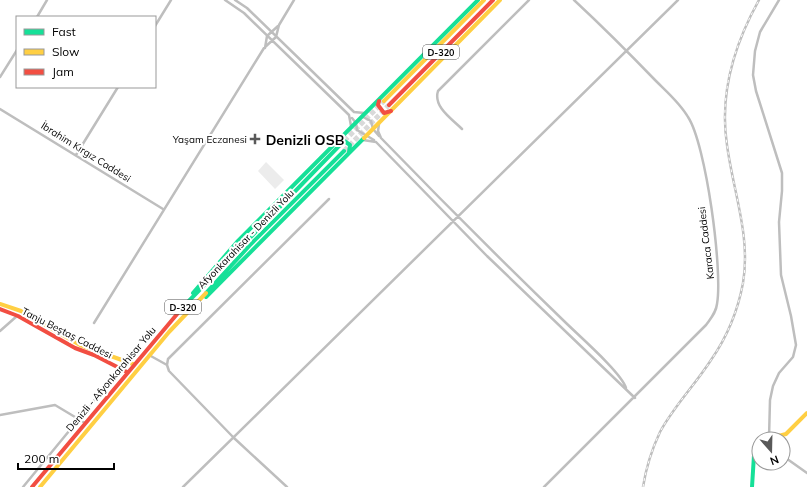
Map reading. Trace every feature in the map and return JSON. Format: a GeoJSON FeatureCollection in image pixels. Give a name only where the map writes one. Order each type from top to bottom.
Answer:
{"type":"FeatureCollection","features":[{"type":"Feature","properties":{"kind":"main road"},"geometry":{"type":"LineString","coordinates":[[391,110],[384,113],[378,105],[478,0]]}},
{"type":"Feature","properties":{"kind":"main road","name":"D-320"},"geometry":{"type":"LineString","coordinates":[[382,100],[484,0]]}},
{"type":"Feature","properties":{"kind":"main road","name":"D-320"},"geometry":{"type":"LineString","coordinates":[[389,105],[493,0]]}},
{"type":"Feature","properties":{"kind":"main road"},"geometry":{"type":"LineString","coordinates":[[180,320],[222,282],[500,0]]}},
{"type":"Feature","properties":{"kind":"main road"},"geometry":{"type":"LineString","coordinates":[[356,123],[382,100]]}},
{"type":"Feature","properties":{"kind":"main road","name":"Denizli - Afyonkarahisar Yolu"},"geometry":{"type":"LineString","coordinates":[[32,487],[133,364],[176,315],[338,144],[356,123]]}},
{"type":"Feature","properties":{"kind":"main road"},"geometry":{"type":"LineString","coordinates":[[338,144],[343,140],[348,142],[350,146],[349,153]]}},
{"type":"Feature","properties":{"kind":"main road","name":"Afyonkarahisar - Denizli Yolu"},"geometry":{"type":"LineString","coordinates":[[40,487],[149,355],[180,320],[251,244],[344,151]]}},
{"type":"Feature","properties":{"kind":"main road","name":"Tanju Beştaş Caddesi"},"geometry":{"type":"LineString","coordinates":[[0,304],[21,311],[80,345],[133,364]]}},
{"type":"Feature","properties":{"kind":"main road","name":"Tanju Beştaş Caddesi"},"geometry":{"type":"LineString","coordinates":[[0,309],[18,316],[75,348],[94,355],[127,372]]}},
{"type":"Feature","properties":{"kind":"main road"},"geometry":{"type":"LineString","coordinates":[[18,316],[21,311]]}},
{"type":"Feature","properties":{"kind":"main road"},"geometry":{"type":"LineString","coordinates":[[789,431],[807,413]]}},
{"type":"Feature","properties":{"kind":"main road"},"geometry":{"type":"LineString","coordinates":[[752,487],[753,471]]}},
{"type":"Feature","properties":{"kind":"street"},"geometry":{"type":"LineString","coordinates":[[38,16],[47,0]]}},
{"type":"Feature","properties":{"kind":"street"},"geometry":{"type":"LineString","coordinates":[[156,24],[171,0]]}},
{"type":"Feature","properties":{"kind":"street"},"geometry":{"type":"LineString","coordinates":[[225,0],[244,13],[349,115],[356,123],[357,130],[376,142],[452,221],[620,386],[626,388]]}},
{"type":"Feature","properties":{"kind":"street"},"geometry":{"type":"LineString","coordinates":[[235,0],[247,8],[354,112],[371,121],[373,128],[381,138],[458,217],[592,348],[621,378],[626,388],[635,398]]}},
{"type":"Feature","properties":{"kind":"street"},"geometry":{"type":"LineString","coordinates":[[94,323],[153,229],[163,209],[264,48],[276,37],[279,25],[294,0]]}},
{"type":"Feature","properties":{"kind":"street"},"geometry":{"type":"LineString","coordinates":[[462,129],[438,104],[436,97],[438,91],[529,0]]}},
{"type":"Feature","properties":{"kind":"street","name":"Karaca Caddesi"},"geometry":{"type":"LineString","coordinates":[[544,487],[635,398],[706,325],[714,315],[717,304],[719,273],[710,206],[698,139],[694,128],[681,107],[627,50],[574,0]]}},
{"type":"Feature","properties":{"kind":"street"},"geometry":{"type":"LineString","coordinates":[[183,487],[678,0]]}},
{"type":"Feature","properties":{"kind":"street"},"geometry":{"type":"LineString","coordinates":[[768,431],[770,400],[773,386],[779,373],[792,357],[796,345],[792,320],[781,275],[779,222],[782,173],[756,91],[753,75],[758,38],[764,23],[779,0]]}},
{"type":"Feature","properties":{"kind":"street"},"geometry":{"type":"LineString","coordinates":[[264,48],[267,36],[279,25]]}},
{"type":"Feature","properties":{"kind":"street"},"geometry":{"type":"LineString","coordinates":[[0,77],[16,52]]}},
{"type":"Feature","properties":{"kind":"street"},"geometry":{"type":"LineString","coordinates":[[76,155],[117,88]]}},
{"type":"Feature","properties":{"kind":"street","name":"İbrahim Kırgız Caddesi"},"geometry":{"type":"LineString","coordinates":[[0,109],[163,209]]}},
{"type":"Feature","properties":{"kind":"street"},"geometry":{"type":"LineString","coordinates":[[354,112],[366,113]]}},
{"type":"Feature","properties":{"kind":"street"},"geometry":{"type":"LineString","coordinates":[[349,115],[351,120],[351,128]]}},
{"type":"Feature","properties":{"kind":"street"},"geometry":{"type":"LineString","coordinates":[[380,122],[378,131],[381,138]]}},
{"type":"Feature","properties":{"kind":"street"},"geometry":{"type":"LineString","coordinates":[[361,141],[367,139],[376,142]]}},
{"type":"Feature","properties":{"kind":"street"},"geometry":{"type":"LineString","coordinates":[[287,487],[234,438],[169,371],[167,365],[168,359],[328,199]]}},
{"type":"Feature","properties":{"kind":"street"},"geometry":{"type":"LineString","coordinates":[[0,331],[18,316]]}},
{"type":"Feature","properties":{"kind":"street"},"geometry":{"type":"LineString","coordinates":[[149,355],[167,365]]}},
{"type":"Feature","properties":{"kind":"street"},"geometry":{"type":"LineString","coordinates":[[23,487],[120,369]]}},
{"type":"Feature","properties":{"kind":"street"},"geometry":{"type":"LineString","coordinates":[[0,415],[55,405],[84,423]]}},
{"type":"Feature","properties":{"kind":"street"},"geometry":{"type":"LineString","coordinates":[[791,462],[807,473]]}},
{"type":"Feature","properties":{"kind":"street"},"geometry":{"type":"LineString","coordinates":[[34,474],[39,479]]}},
{"type":"Feature","properties":{"kind":"shaded area"},"geometry":{"type":"Polygon","coordinates":[[[266,162],[284,180],[275,189],[258,171],[266,162]]]}},
{"type":"Feature","properties":{"kind":"tunnel"},"geometry":{"type":"LineString","coordinates":[[339,146],[384,101]]}},
{"type":"Feature","properties":{"kind":"tunnel"},"geometry":{"type":"LineString","coordinates":[[344,151],[389,105]]}},
{"type":"Feature","properties":{"kind":"railway"},"geometry":{"type":"LineString","coordinates":[[643,487],[654,445],[660,432],[717,351],[731,323],[741,293],[745,265],[745,248],[727,145],[725,107],[727,88],[736,52],[742,34],[759,0]]}},
{"type":"Feature","properties":{"kind":"traffic: fast"},"geometry":{"type":"LineString","coordinates":[[193,293],[237,242],[478,0]]}},
{"type":"Feature","properties":{"kind":"traffic: fast"},"geometry":{"type":"LineString","coordinates":[[206,297],[364,138]]}},
{"type":"Feature","properties":{"kind":"traffic: fast"},"geometry":{"type":"LineString","coordinates":[[338,141],[343,140],[350,145],[349,152]]}},
{"type":"Feature","properties":{"kind":"traffic: fast"},"geometry":{"type":"LineString","coordinates":[[183,307],[339,146]]}},
{"type":"Feature","properties":{"kind":"traffic: fast"},"geometry":{"type":"LineString","coordinates":[[206,293],[251,244],[344,151]]}},
{"type":"Feature","properties":{"kind":"traffic: fast"},"geometry":{"type":"LineString","coordinates":[[752,487],[753,471]]}},
{"type":"Feature","properties":{"kind":"traffic: slow"},"geometry":{"type":"LineString","coordinates":[[384,101],[484,0]]}},
{"type":"Feature","properties":{"kind":"traffic: slow"},"geometry":{"type":"LineString","coordinates":[[364,138],[500,0]]}},
{"type":"Feature","properties":{"kind":"traffic: slow"},"geometry":{"type":"LineString","coordinates":[[40,487],[169,332],[206,293]]}},
{"type":"Feature","properties":{"kind":"traffic: slow"},"geometry":{"type":"LineString","coordinates":[[0,304],[21,311],[80,345],[133,364]]}},
{"type":"Feature","properties":{"kind":"traffic: slow"},"geometry":{"type":"LineString","coordinates":[[789,431],[807,413]]}},
{"type":"Feature","properties":{"kind":"traffic: jam"},"geometry":{"type":"LineString","coordinates":[[389,105],[493,0]]}},
{"type":"Feature","properties":{"kind":"traffic: jam"},"geometry":{"type":"LineString","coordinates":[[379,101],[378,105],[384,113],[391,111]]}},
{"type":"Feature","properties":{"kind":"traffic: jam"},"geometry":{"type":"LineString","coordinates":[[32,487],[183,307]]}},
{"type":"Feature","properties":{"kind":"traffic: jam"},"geometry":{"type":"LineString","coordinates":[[0,309],[18,316],[75,348],[94,355],[127,372]]}},
{"type":"Feature","properties":{"kind":"place","name":"Yaşam Eczanesi"},"geometry":{"type":"Point","coordinates":[255,139]}},
{"type":"Feature","properties":{"kind":"district","name":"Denizli OSB"},"geometry":{"type":"Point","coordinates":[305,140]}}]}
